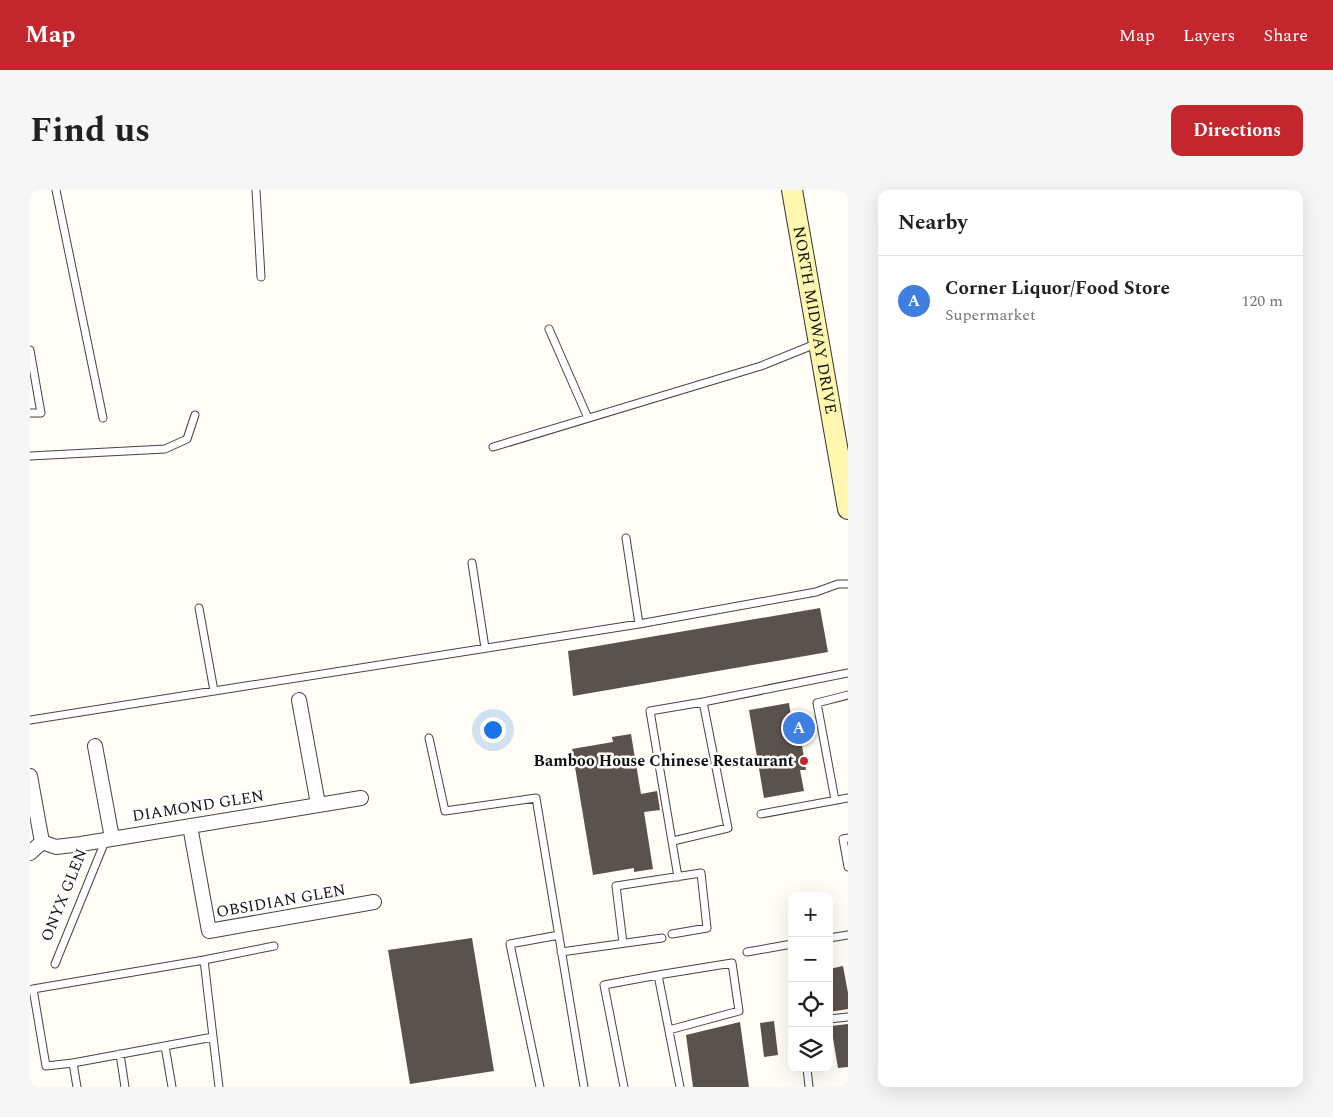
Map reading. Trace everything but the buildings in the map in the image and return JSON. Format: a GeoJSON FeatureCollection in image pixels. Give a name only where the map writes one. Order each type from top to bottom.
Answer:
{"type":"FeatureCollection","features":[{"type":"Feature","properties":{"kind":"street","name":"NORTH MIDWAY DRIVE"},"geometry":{"type":"LineString","coordinates":[[792,190],[818,342],[844,463],[848,510]]}},
{"type":"Feature","properties":{"kind":"street"},"geometry":{"type":"LineString","coordinates":[[299,700],[318,804]]}},
{"type":"Feature","properties":{"kind":"street"},"geometry":{"type":"LineString","coordinates":[[95,746],[109,838]]}},
{"type":"Feature","properties":{"kind":"street"},"geometry":{"type":"LineString","coordinates":[[30,776],[32,801],[42,842],[30,853]]}},
{"type":"Feature","properties":{"kind":"street","name":"DIAMOND GLEN"},"geometry":{"type":"LineString","coordinates":[[42,842],[56,847],[361,798]]}},
{"type":"Feature","properties":{"kind":"street","name":"OBSIDIAN GLEN"},"geometry":{"type":"LineString","coordinates":[[190,826],[210,931],[374,902]]}},
{"type":"Feature","properties":{"kind":"lane"},"geometry":{"type":"LineString","coordinates":[[56,190],[103,418]]}},
{"type":"Feature","properties":{"kind":"lane"},"geometry":{"type":"LineString","coordinates":[[256,190],[262,277]]}},
{"type":"Feature","properties":{"kind":"lane"},"geometry":{"type":"LineString","coordinates":[[549,329],[588,418]]}},
{"type":"Feature","properties":{"kind":"lane"},"geometry":{"type":"LineString","coordinates":[[493,447],[761,366],[818,342]]}},
{"type":"Feature","properties":{"kind":"lane"},"geometry":{"type":"LineString","coordinates":[[30,350],[41,412],[30,414]]}},
{"type":"Feature","properties":{"kind":"lane"},"geometry":{"type":"LineString","coordinates":[[30,456],[165,449],[187,439],[195,414]]}},
{"type":"Feature","properties":{"kind":"lane"},"geometry":{"type":"LineString","coordinates":[[626,538],[639,624]]}},
{"type":"Feature","properties":{"kind":"lane"},"geometry":{"type":"LineString","coordinates":[[472,563],[485,648]]}},
{"type":"Feature","properties":{"kind":"lane"},"geometry":{"type":"LineString","coordinates":[[30,720],[639,624],[816,592],[838,584],[848,584]]}},
{"type":"Feature","properties":{"kind":"lane"},"geometry":{"type":"LineString","coordinates":[[199,608],[214,691]]}},
{"type":"Feature","properties":{"kind":"lane"},"geometry":{"type":"LineString","coordinates":[[678,877],[650,711],[848,673]]}},
{"type":"Feature","properties":{"kind":"lane"},"geometry":{"type":"LineString","coordinates":[[835,800],[816,703],[848,695]]}},
{"type":"Feature","properties":{"kind":"lane"},"geometry":{"type":"LineString","coordinates":[[673,841],[728,828],[703,702]]}},
{"type":"Feature","properties":{"kind":"lane"},"geometry":{"type":"LineString","coordinates":[[429,738],[445,811],[536,798],[584,1087]]}},
{"type":"Feature","properties":{"kind":"lane"},"geometry":{"type":"LineString","coordinates":[[761,814],[848,798]]}},
{"type":"Feature","properties":{"kind":"lane","name":"ONYX GLEN"},"geometry":{"type":"LineString","coordinates":[[55,964],[109,838]]}},
{"type":"Feature","properties":{"kind":"lane"},"geometry":{"type":"LineString","coordinates":[[848,838],[843,840],[848,867]]}},
{"type":"Feature","properties":{"kind":"lane"},"geometry":{"type":"LineString","coordinates":[[623,944],[616,886],[701,873],[707,928],[672,934]]}},
{"type":"Feature","properties":{"kind":"lane"},"geometry":{"type":"LineString","coordinates":[[833,937],[848,935]]}},
{"type":"Feature","properties":{"kind":"lane"},"geometry":{"type":"LineString","coordinates":[[540,1087],[510,944],[558,936]]}},
{"type":"Feature","properties":{"kind":"lane"},"geometry":{"type":"LineString","coordinates":[[561,952],[662,938]]}},
{"type":"Feature","properties":{"kind":"lane"},"geometry":{"type":"LineString","coordinates":[[747,952],[788,945]]}},
{"type":"Feature","properties":{"kind":"lane"},"geometry":{"type":"LineString","coordinates":[[213,1037],[73,1063],[46,1066],[33,989],[274,946]]}},
{"type":"Feature","properties":{"kind":"lane"},"geometry":{"type":"LineString","coordinates":[[204,960],[219,1087]]}},
{"type":"Feature","properties":{"kind":"lane"},"geometry":{"type":"LineString","coordinates":[[624,1087],[604,985],[732,963],[738,1011],[669,1030]]}},
{"type":"Feature","properties":{"kind":"lane"},"geometry":{"type":"LineString","coordinates":[[658,975],[680,1087]]}},
{"type":"Feature","properties":{"kind":"lane"},"geometry":{"type":"LineString","coordinates":[[833,1019],[848,1017]]}},
{"type":"Feature","properties":{"kind":"lane"},"geometry":{"type":"LineString","coordinates":[[165,1046],[172,1087]]}},
{"type":"Feature","properties":{"kind":"lane"},"geometry":{"type":"LineString","coordinates":[[120,1054],[125,1087]]}},
{"type":"Feature","properties":{"kind":"lane"},"geometry":{"type":"LineString","coordinates":[[73,1063],[77,1087]]}},
{"type":"Feature","properties":{"kind":"lane"},"geometry":{"type":"LineString","coordinates":[[807,1072],[809,1087]]}},
{"type":"Feature","properties":{"kind":"place","name":"Corner Liquor/Food Store"},"geometry":{"type":"Point","coordinates":[799,728]}},
{"type":"Feature","properties":{"kind":"place","name":"Bamboo House Chinese Restaurant"},"geometry":{"type":"Point","coordinates":[804,761]}}]}
